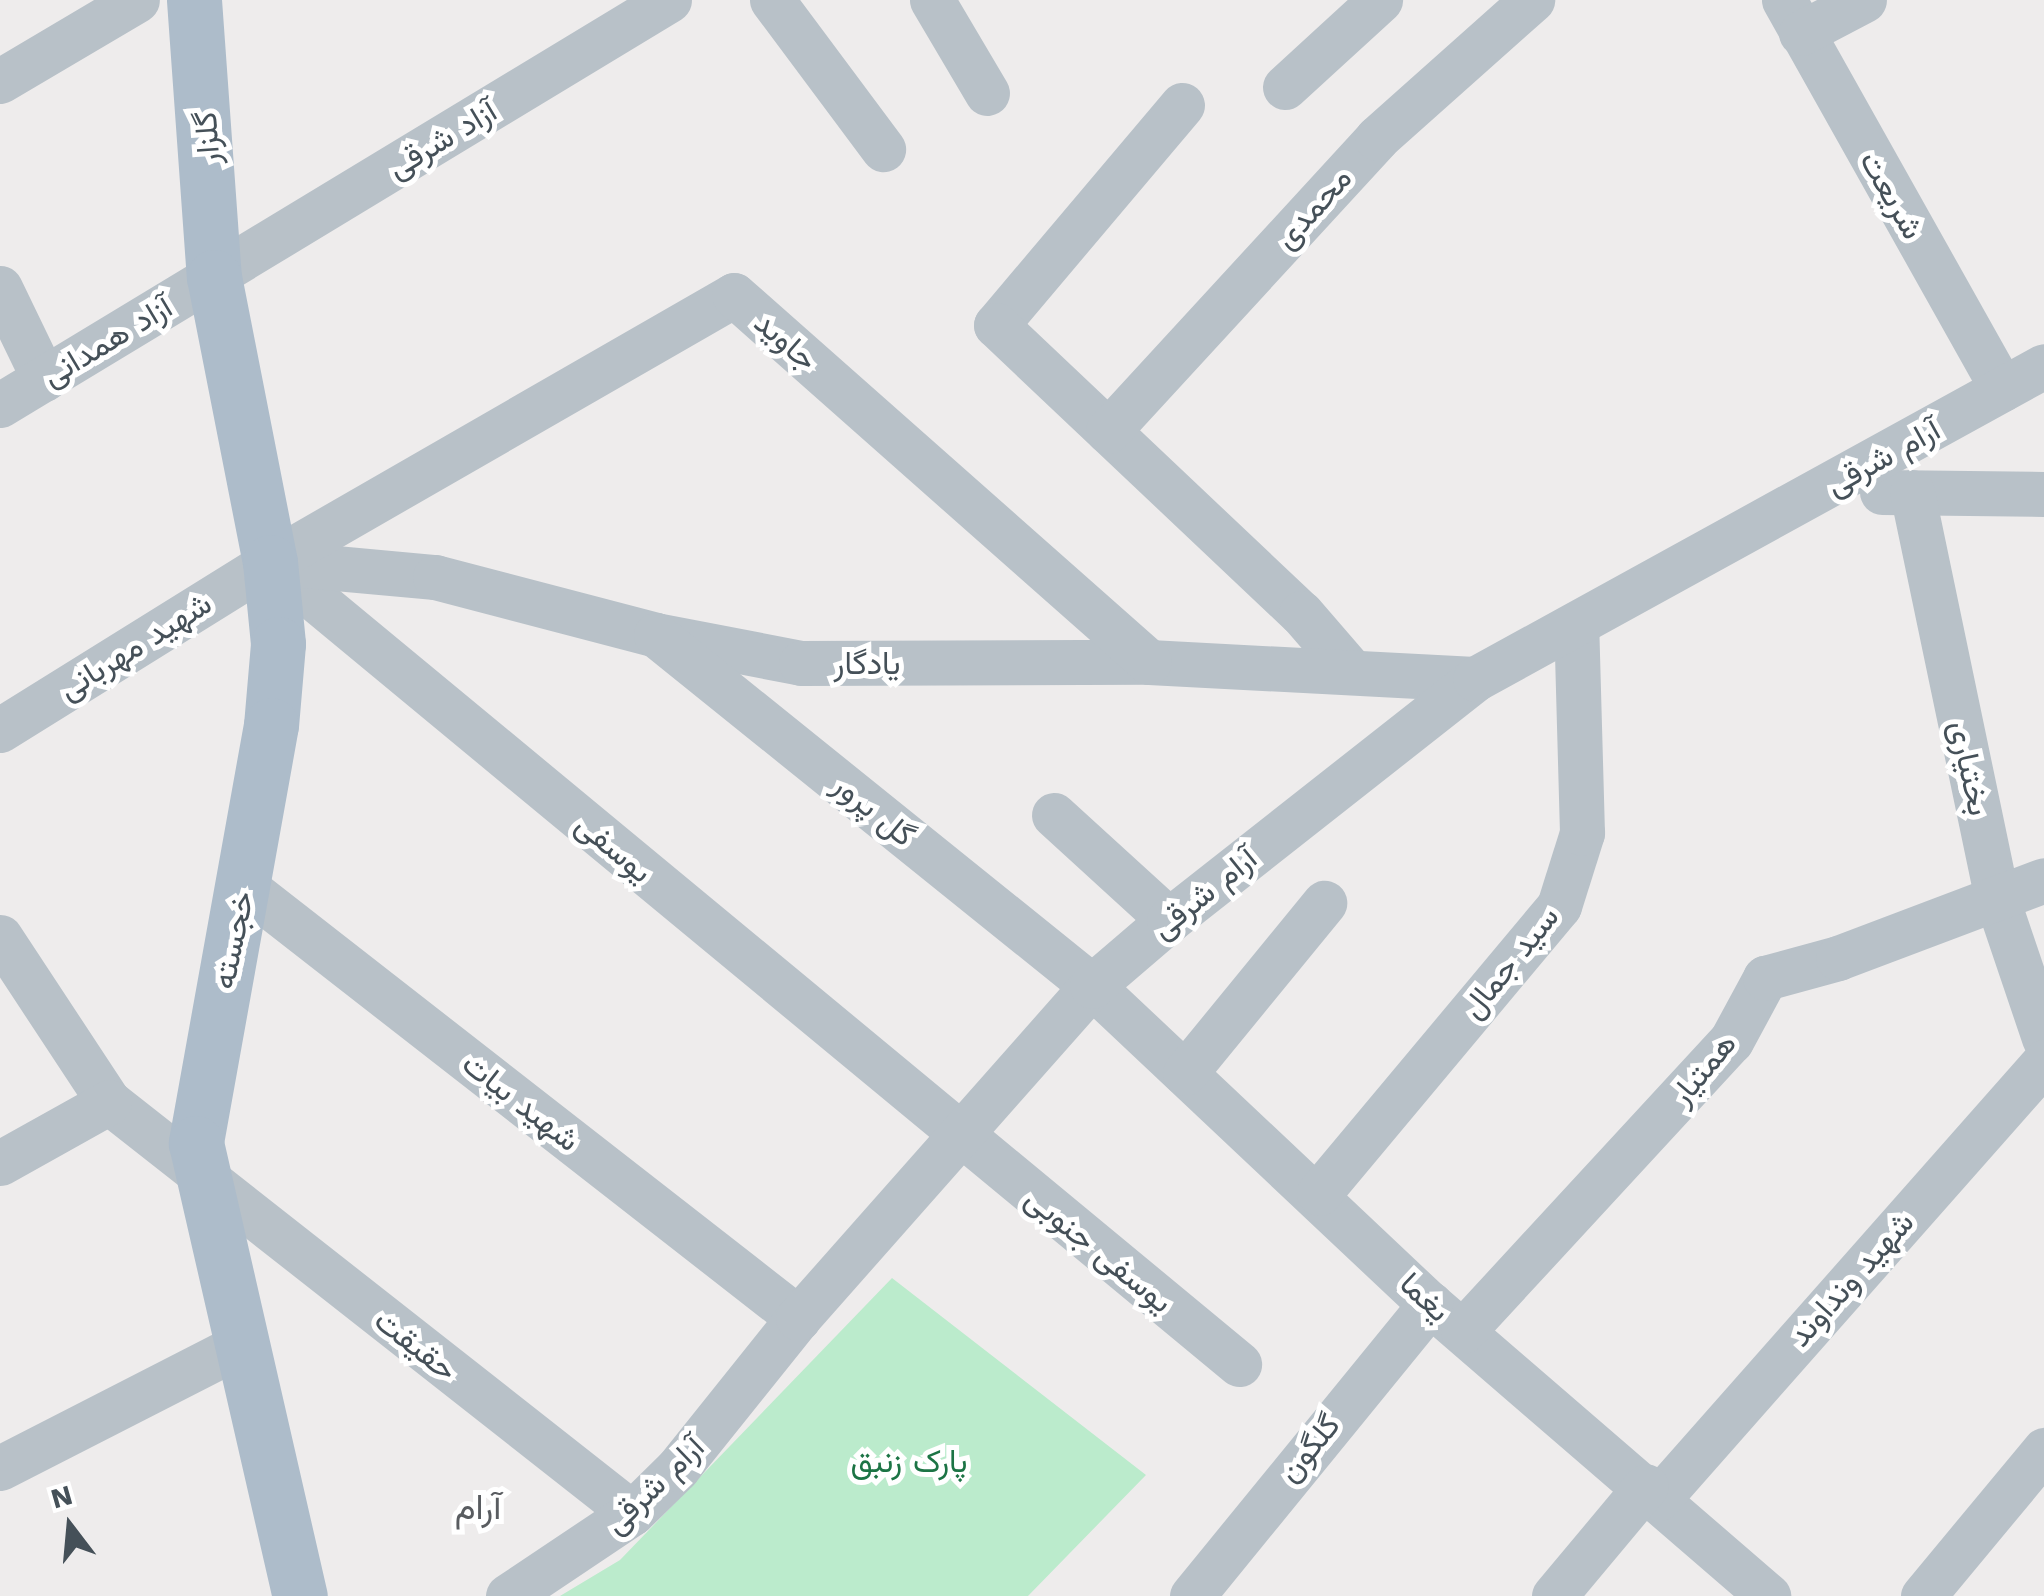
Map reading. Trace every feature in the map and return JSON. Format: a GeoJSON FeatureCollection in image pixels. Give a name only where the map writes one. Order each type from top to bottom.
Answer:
{"type":"FeatureCollection","features":[{"type":"Feature","properties":{"kind":"main road","name":"گلزار"},"geometry":{"type":"LineString","coordinates":[[194,0],[214,277]]}},
{"type":"Feature","properties":{"kind":"main road","name":"خجسته"},"geometry":{"type":"LineString","coordinates":[[214,277],[270,562],[275,676],[244,886],[201,1093],[199,1178],[300,1596]]}},
{"type":"Feature","properties":{"kind":"street"},"geometry":{"type":"LineString","coordinates":[[0,81],[137,0]]}},
{"type":"Feature","properties":{"kind":"street","name":"آزاد شرقی"},"geometry":{"type":"LineString","coordinates":[[214,277],[670,0]]}},
{"type":"Feature","properties":{"kind":"street"},"geometry":{"type":"LineString","coordinates":[[772,0],[884,149]]}},
{"type":"Feature","properties":{"kind":"street"},"geometry":{"type":"LineString","coordinates":[[932,0],[987,93]]}},
{"type":"Feature","properties":{"kind":"street"},"geometry":{"type":"LineString","coordinates":[[1285,87],[1380,0]]}},
{"type":"Feature","properties":{"kind":"street","name":"محمدی"},"geometry":{"type":"LineString","coordinates":[[1108,431],[1376,138],[1532,0]]}},
{"type":"Feature","properties":{"kind":"street"},"geometry":{"type":"LineString","coordinates":[[1793,16],[1864,0]]}},
{"type":"Feature","properties":{"kind":"street","name":"شریعت"},"geometry":{"type":"LineString","coordinates":[[1793,16],[2002,389]]}},
{"type":"Feature","properties":{"kind":"street"},"geometry":{"type":"LineString","coordinates":[[1182,104],[996,325],[1301,612],[1352,672]]}},
{"type":"Feature","properties":{"kind":"street","name":"آزاد همدانی"},"geometry":{"type":"LineString","coordinates":[[0,405],[214,277]]}},
{"type":"Feature","properties":{"kind":"street"},"geometry":{"type":"LineString","coordinates":[[0,288],[44,380]]}},
{"type":"Feature","properties":{"kind":"street","name":"جاوید"},"geometry":{"type":"LineString","coordinates":[[270,562],[734,295],[1149,662]]}},
{"type":"Feature","properties":{"kind":"street","name":"آرام شرقی"},"geometry":{"type":"LineString","coordinates":[[508,1596],[632,1513],[719,1420],[798,1318],[1092,986],[1169,920],[1475,679],[2044,366]]}},
{"type":"Feature","properties":{"kind":"street"},"geometry":{"type":"LineString","coordinates":[[1820,492],[2044,494]]}},
{"type":"Feature","properties":{"kind":"street","name":"بختیاری"},"geometry":{"type":"LineString","coordinates":[[1912,492],[1997,899],[2030,966],[2044,1038]]}},
{"type":"Feature","properties":{"kind":"street","name":"یادگار"},"geometry":{"type":"LineString","coordinates":[[270,562],[435,577],[656,635],[801,663],[1149,662],[1475,679]]}},
{"type":"Feature","properties":{"kind":"street","name":"شهید مهربانی"},"geometry":{"type":"LineString","coordinates":[[0,730],[270,562]]}},
{"type":"Feature","properties":{"kind":"street","name":"یوسفی"},"geometry":{"type":"LineString","coordinates":[[270,562],[958,1135]]}},
{"type":"Feature","properties":{"kind":"street","name":"سید جمال"},"geometry":{"type":"LineString","coordinates":[[1318,1193],[1558,906],[1582,832],[1576,624]]}},
{"type":"Feature","properties":{"kind":"street","name":"گل پرور"},"geometry":{"type":"LineString","coordinates":[[656,635],[1092,986]]}},
{"type":"Feature","properties":{"kind":"street"},"geometry":{"type":"LineString","coordinates":[[1054,815],[1169,920]]}},
{"type":"Feature","properties":{"kind":"street","name":"همتیار"},"geometry":{"type":"LineString","coordinates":[[1446,1318],[1731,1042],[1765,978],[2044,880]]}},
{"type":"Feature","properties":{"kind":"street","name":"شهید بیات"},"geometry":{"type":"LineString","coordinates":[[244,886],[798,1318]]}},
{"type":"Feature","properties":{"kind":"street"},"geometry":{"type":"LineString","coordinates":[[1185,1074],[1324,902]]}},
{"type":"Feature","properties":{"kind":"street","name":"حقیقت"},"geometry":{"type":"LineString","coordinates":[[0,937],[108,1102],[199,1178],[632,1513]]}},
{"type":"Feature","properties":{"kind":"street","name":"یغما"},"geometry":{"type":"LineString","coordinates":[[1092,986],[1318,1193],[1446,1318],[1768,1596]]}},
{"type":"Feature","properties":{"kind":"street","name":"شهید ونداوند"},"geometry":{"type":"LineString","coordinates":[[1554,1596],[2044,1062]]}},
{"type":"Feature","properties":{"kind":"street"},"geometry":{"type":"LineString","coordinates":[[0,1164],[108,1102]]}},
{"type":"Feature","properties":{"kind":"street","name":"یوسفی جنوبی"},"geometry":{"type":"LineString","coordinates":[[958,1135],[1239,1364]]}},
{"type":"Feature","properties":{"kind":"street","name":"گلگون"},"geometry":{"type":"LineString","coordinates":[[1192,1596],[1446,1318]]}},
{"type":"Feature","properties":{"kind":"street"},"geometry":{"type":"LineString","coordinates":[[0,1468],[238,1346]]}},
{"type":"Feature","properties":{"kind":"street"},"geometry":{"type":"LineString","coordinates":[[1923,1596],[2044,1450]]}},
{"type":"Feature","properties":{"kind":"green space","name":"پارک زنبق"},"geometry":{"type":"Polygon","coordinates":[[[892,1278],[1146,1475],[1028,1596],[560,1596],[620,1560],[892,1278]]]}},
{"type":"Feature","properties":{"kind":"district","name":"آرام"},"geometry":{"type":"Point","coordinates":[478,1507]}}]}
